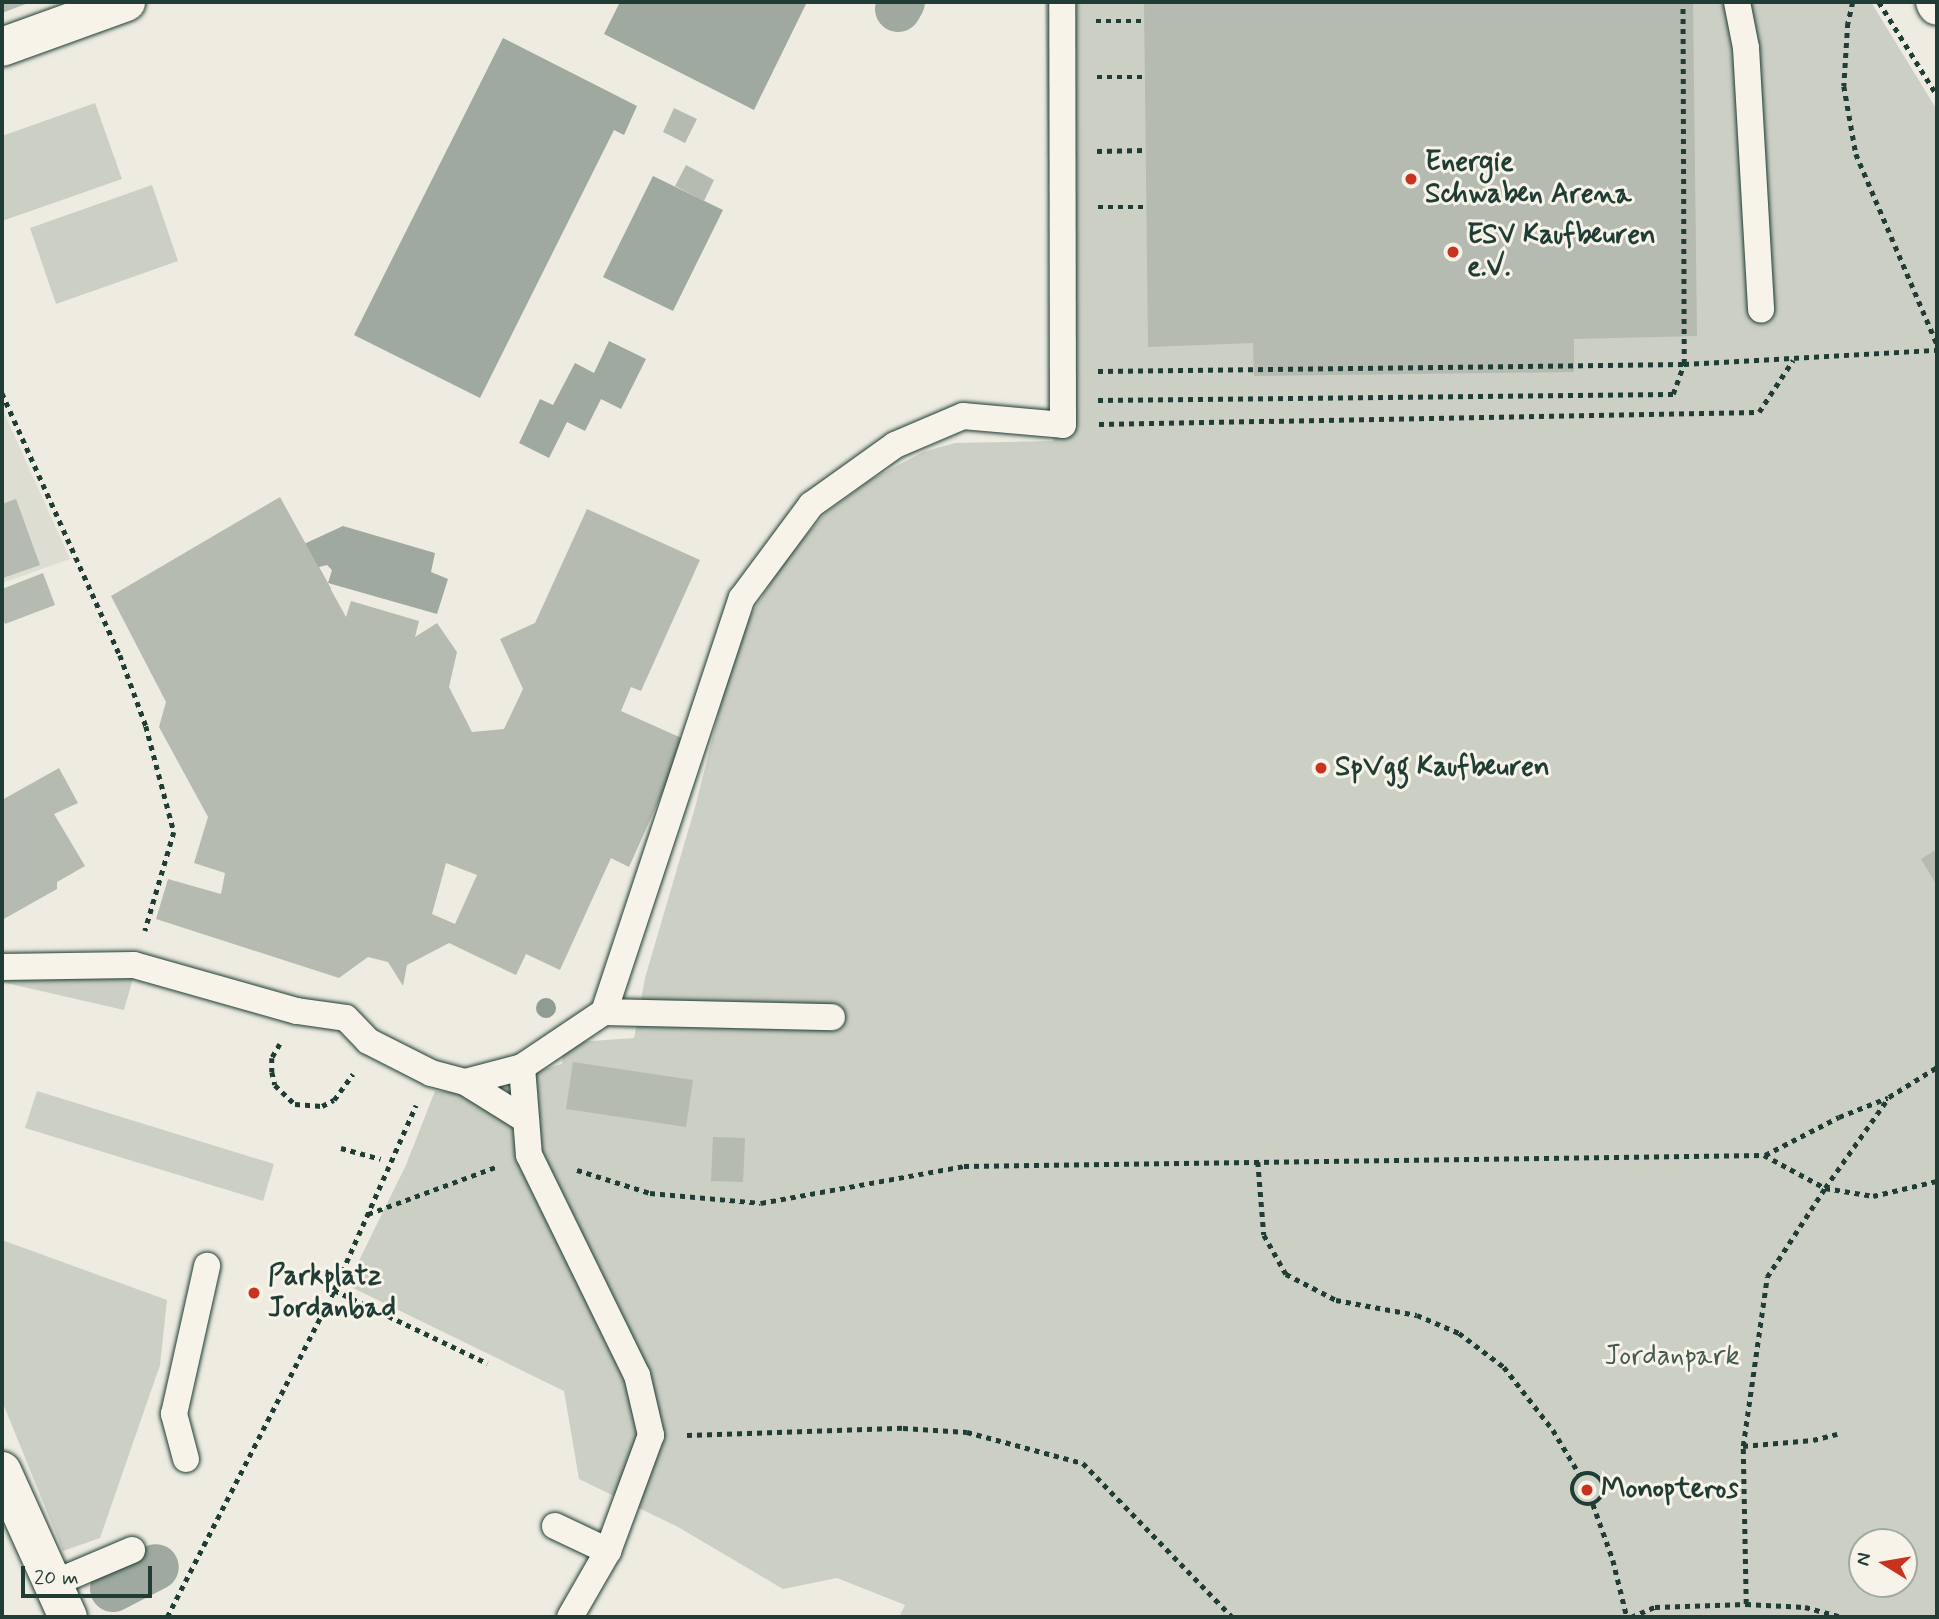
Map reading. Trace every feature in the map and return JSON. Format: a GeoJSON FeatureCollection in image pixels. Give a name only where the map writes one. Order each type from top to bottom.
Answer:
{"type":"FeatureCollection","features":[{"type":"Feature","properties":{"kind":"street"},"geometry":{"type":"LineString","coordinates":[[2,47],[126,2]]}},
{"type":"Feature","properties":{"kind":"street"},"geometry":{"type":"LineString","coordinates":[[2,1471],[60,1600]]}},
{"type":"Feature","properties":{"kind":"lane"},"geometry":{"type":"LineString","coordinates":[[604,1012],[742,598],[811,505],[895,445],[963,416],[1063,413],[1062,2]]}},
{"type":"Feature","properties":{"kind":"lane"},"geometry":{"type":"LineString","coordinates":[[1737,2],[1746,48],[1762,310]]}},
{"type":"Feature","properties":{"kind":"lane"},"geometry":{"type":"LineString","coordinates":[[2,967],[134,965],[297,1011],[346,1018],[368,1041],[431,1073],[465,1082],[526,1120]]}},
{"type":"Feature","properties":{"kind":"lane"},"geometry":{"type":"LineString","coordinates":[[465,1082],[522,1067],[604,1012],[832,1017]]}},
{"type":"Feature","properties":{"kind":"lane"},"geometry":{"type":"LineString","coordinates":[[522,1067],[529,1155],[637,1375],[651,1435],[608,1550],[570,1617]]}},
{"type":"Feature","properties":{"kind":"lane"},"geometry":{"type":"LineString","coordinates":[[186,1459],[174,1414],[207,1266]]}},
{"type":"Feature","properties":{"kind":"lane"},"geometry":{"type":"LineString","coordinates":[[555,1526],[608,1550]]}},
{"type":"Feature","properties":{"kind":"lane"},"geometry":{"type":"LineString","coordinates":[[60,1600],[132,1550]]}},
{"type":"Feature","properties":{"kind":"path"},"geometry":{"type":"LineString","coordinates":[[1063,413],[1673,394],[1684,365],[1683,2]]}},
{"type":"Feature","properties":{"kind":"path"},"geometry":{"type":"LineString","coordinates":[[1853,2],[1848,23],[1844,86],[1856,154],[1937,344]]}},
{"type":"Feature","properties":{"kind":"path"},"geometry":{"type":"LineString","coordinates":[[1879,2],[1937,95]]}},
{"type":"Feature","properties":{"kind":"path"},"geometry":{"type":"LineString","coordinates":[[1092,21],[1144,21]]}},
{"type":"Feature","properties":{"kind":"path"},"geometry":{"type":"LineString","coordinates":[[1092,77],[1145,77]]}},
{"type":"Feature","properties":{"kind":"path"},"geometry":{"type":"LineString","coordinates":[[1093,151],[1145,150]]}},
{"type":"Feature","properties":{"kind":"path"},"geometry":{"type":"LineString","coordinates":[[1096,207],[1146,207]]}},
{"type":"Feature","properties":{"kind":"path"},"geometry":{"type":"LineString","coordinates":[[1094,371],[1684,365],[1937,350]]}},
{"type":"Feature","properties":{"kind":"path"},"geometry":{"type":"LineString","coordinates":[[1063,413],[1759,412],[1793,360]]}},
{"type":"Feature","properties":{"kind":"path"},"geometry":{"type":"LineString","coordinates":[[2,393],[120,655],[146,726],[174,832],[134,965]]}},
{"type":"Feature","properties":{"kind":"path"},"geometry":{"type":"LineString","coordinates":[[287,1036],[272,1058],[272,1072],[275,1085],[295,1104],[322,1107],[334,1100],[356,1068]]}},
{"type":"Feature","properties":{"kind":"path"},"geometry":{"type":"LineString","coordinates":[[368,1214],[529,1155],[650,1193],[761,1203],[964,1166],[1764,1155],[1839,1117],[1889,1097],[1937,1067]]}},
{"type":"Feature","properties":{"kind":"path"},"geometry":{"type":"LineString","coordinates":[[167,1617],[334,1290],[431,1073]]}},
{"type":"Feature","properties":{"kind":"path"},"geometry":{"type":"LineString","coordinates":[[1746,1604],[1743,1446],[1767,1278],[1825,1188],[1889,1097]]}},
{"type":"Feature","properties":{"kind":"path"},"geometry":{"type":"LineString","coordinates":[[341,1148],[382,1159]]}},
{"type":"Feature","properties":{"kind":"path"},"geometry":{"type":"LineString","coordinates":[[1764,1155],[1825,1188],[1873,1196],[1937,1181]]}},
{"type":"Feature","properties":{"kind":"path"},"geometry":{"type":"LineString","coordinates":[[1258,1162],[1264,1235],[1286,1274],[1336,1300],[1417,1315],[1458,1333],[1504,1367],[1553,1430],[1580,1475]]}},
{"type":"Feature","properties":{"kind":"path"},"geometry":{"type":"LineString","coordinates":[[334,1290],[487,1363]]}},
{"type":"Feature","properties":{"kind":"path"},"geometry":{"type":"LineString","coordinates":[[651,1435],[903,1428],[967,1432],[1083,1464],[1232,1617]]}},
{"type":"Feature","properties":{"kind":"path"},"geometry":{"type":"LineString","coordinates":[[1743,1446],[1813,1440],[1837,1434]]}},
{"type":"Feature","properties":{"kind":"path"},"geometry":{"type":"LineString","coordinates":[[1580,1475],[1595,1475],[1603,1482],[1604,1493],[1593,1504],[1583,1505],[1572,1493],[1573,1482],[1580,1475]]}},
{"type":"Feature","properties":{"kind":"path"},"geometry":{"type":"LineString","coordinates":[[1593,1504],[1629,1617],[1655,1607],[1746,1604],[1805,1607],[1842,1617]]}},
{"type":"Feature","properties":{"kind":"shaded area"},"geometry":{"type":"Polygon","coordinates":[[[620,2],[807,2],[754,110],[604,34],[620,2]]]}},
{"type":"Feature","properties":{"kind":"shaded area"},"geometry":{"type":"Polygon","coordinates":[[[503,38],[637,106],[624,135],[614,130],[480,398],[354,335],[503,38]]]}},
{"type":"Feature","properties":{"kind":"shaded area"},"geometry":{"type":"Polygon","coordinates":[[[653,176],[723,210],[673,311],[603,277],[653,176]]]}},
{"type":"Feature","properties":{"kind":"shaded area"},"geometry":{"type":"Polygon","coordinates":[[[609,341],[646,359],[621,409],[601,399],[585,431],[567,422],[549,458],[519,443],[540,399],[553,405],[575,363],[594,373],[609,341]]]}},
{"type":"Feature","properties":{"kind":"shaded area"},"geometry":{"type":"Polygon","coordinates":[[[2,408],[70,559],[2,583],[2,408]]]}},
{"type":"Feature","properties":{"kind":"shaded area"},"geometry":{"type":"Polygon","coordinates":[[[343,526],[435,553],[431,572],[448,579],[437,614],[328,583],[332,570],[327,565],[319,567],[331,589],[277,628],[177,630],[306,543],[343,526]]]}},
{"type":"Feature","properties":{"kind":"green space","name":"Jordanpark"},"geometry":{"type":"Polygon","coordinates":[[[1045,2],[1871,2],[1937,110],[1937,1617],[899,1617],[905,1605],[837,1578],[783,1589],[678,1527],[579,1479],[564,1391],[347,1285],[406,1165],[435,1091],[463,1093],[562,1064],[564,1043],[634,1038],[645,978],[696,804],[727,679],[750,616],[787,557],[826,513],[872,479],[923,452],[955,443],[1053,441],[1045,2]]]}},
{"type":"Feature","properties":{"kind":"green space"},"geometry":{"type":"Polygon","coordinates":[[[95,103],[122,179],[2,221],[2,136],[95,103]]]}},
{"type":"Feature","properties":{"kind":"green space"},"geometry":{"type":"Polygon","coordinates":[[[152,185],[178,261],[56,304],[30,228],[152,185]]]}},
{"type":"Feature","properties":{"kind":"green space"},"geometry":{"type":"Polygon","coordinates":[[[2,977],[133,978],[124,1010],[2,982],[2,977]]]}},
{"type":"Feature","properties":{"kind":"green space"},"geometry":{"type":"Polygon","coordinates":[[[37,1091],[274,1164],[263,1201],[25,1128],[37,1091]]]}},
{"type":"Feature","properties":{"kind":"green space"},"geometry":{"type":"Polygon","coordinates":[[[2,1240],[167,1300],[160,1365],[100,1538],[63,1551],[2,1401],[2,1240]]]}},
{"type":"Feature","properties":{"kind":"building"},"geometry":{"type":"Polygon","coordinates":[[[2,2],[31,2],[2,13],[2,2]]]}},
{"type":"Feature","properties":{"kind":"building","name":"Energie Schwaben Arena"},"geometry":{"type":"Polygon","coordinates":[[[1144,2],[1693,2],[1697,336],[1574,339],[1574,372],[1254,376],[1253,343],[1148,347],[1144,2]]]}},
{"type":"Feature","properties":{"kind":"building"},"geometry":{"type":"Polygon","coordinates":[[[674,108],[697,119],[685,143],[663,132],[674,108]]]}},
{"type":"Feature","properties":{"kind":"building"},"geometry":{"type":"Polygon","coordinates":[[[686,165],[714,180],[704,201],[675,186],[686,165]]]}},
{"type":"Feature","properties":{"kind":"building"},"geometry":{"type":"Polygon","coordinates":[[[280,497],[346,617],[351,601],[419,621],[415,637],[437,623],[457,652],[449,687],[472,732],[504,729],[523,689],[500,639],[535,623],[587,509],[700,560],[641,691],[631,687],[621,711],[686,740],[629,867],[611,858],[560,970],[526,954],[516,975],[449,943],[407,965],[403,986],[388,962],[368,957],[339,978],[156,919],[168,879],[221,894],[225,873],[194,863],[208,817],[159,727],[166,702],[111,596],[280,497]],[[446,863],[432,914],[455,924],[477,875],[446,863]]]}},
{"type":"Feature","properties":{"kind":"building"},"geometry":{"type":"Polygon","coordinates":[[[16,499],[40,565],[3,578],[2,504],[16,499]]]}},
{"type":"Feature","properties":{"kind":"building"},"geometry":{"type":"Polygon","coordinates":[[[43,573],[55,605],[5,624],[2,615],[2,589],[43,573]]]}},
{"type":"Feature","properties":{"kind":"building"},"geometry":{"type":"Polygon","coordinates":[[[59,768],[78,803],[54,814],[85,866],[57,882],[57,889],[2,920],[2,800],[59,768]]]}},
{"type":"Feature","properties":{"kind":"building"},"geometry":{"type":"Polygon","coordinates":[[[1937,849],[1937,886],[1921,859],[1937,849]]]}},
{"type":"Feature","properties":{"kind":"building"},"geometry":{"type":"Polygon","coordinates":[[[573,1062],[693,1080],[686,1127],[566,1109],[573,1062]]]}},
{"type":"Feature","properties":{"kind":"building"},"geometry":{"type":"Polygon","coordinates":[[[713,1137],[745,1138],[743,1182],[711,1181],[713,1137]]]}},
{"type":"Feature","properties":{"kind":"building","name":"Monopteros"},"geometry":{"type":"Polygon","coordinates":[[[1587,1482],[1595,1490],[1587,1498],[1579,1490],[1587,1482]]]}},
{"type":"Feature","properties":{"kind":"waterway"},"geometry":{"type":"LineString","coordinates":[[898,9],[902,2]]}},
{"type":"Feature","properties":{"kind":"waterway"},"geometry":{"type":"LineString","coordinates":[[113,1589],[156,1567]]}},
{"type":"Feature","properties":{"kind":"place","name":"Energie Schwaben Arena"},"geometry":{"type":"Point","coordinates":[1411,179]}},
{"type":"Feature","properties":{"kind":"place","name":"ESV Kaufbeuren e.V."},"geometry":{"type":"Point","coordinates":[1453,252]}},
{"type":"Feature","properties":{"kind":"place","name":"SpVgg Kaufbeuren"},"geometry":{"type":"Point","coordinates":[1321,768]}},
{"type":"Feature","properties":{"kind":"place","name":"Parkplatz Jordanbad"},"geometry":{"type":"Point","coordinates":[254,1293]}},
{"type":"Feature","properties":{"kind":"place","name":"Monopteros"},"geometry":{"type":"Point","coordinates":[1587,1490]}}]}
